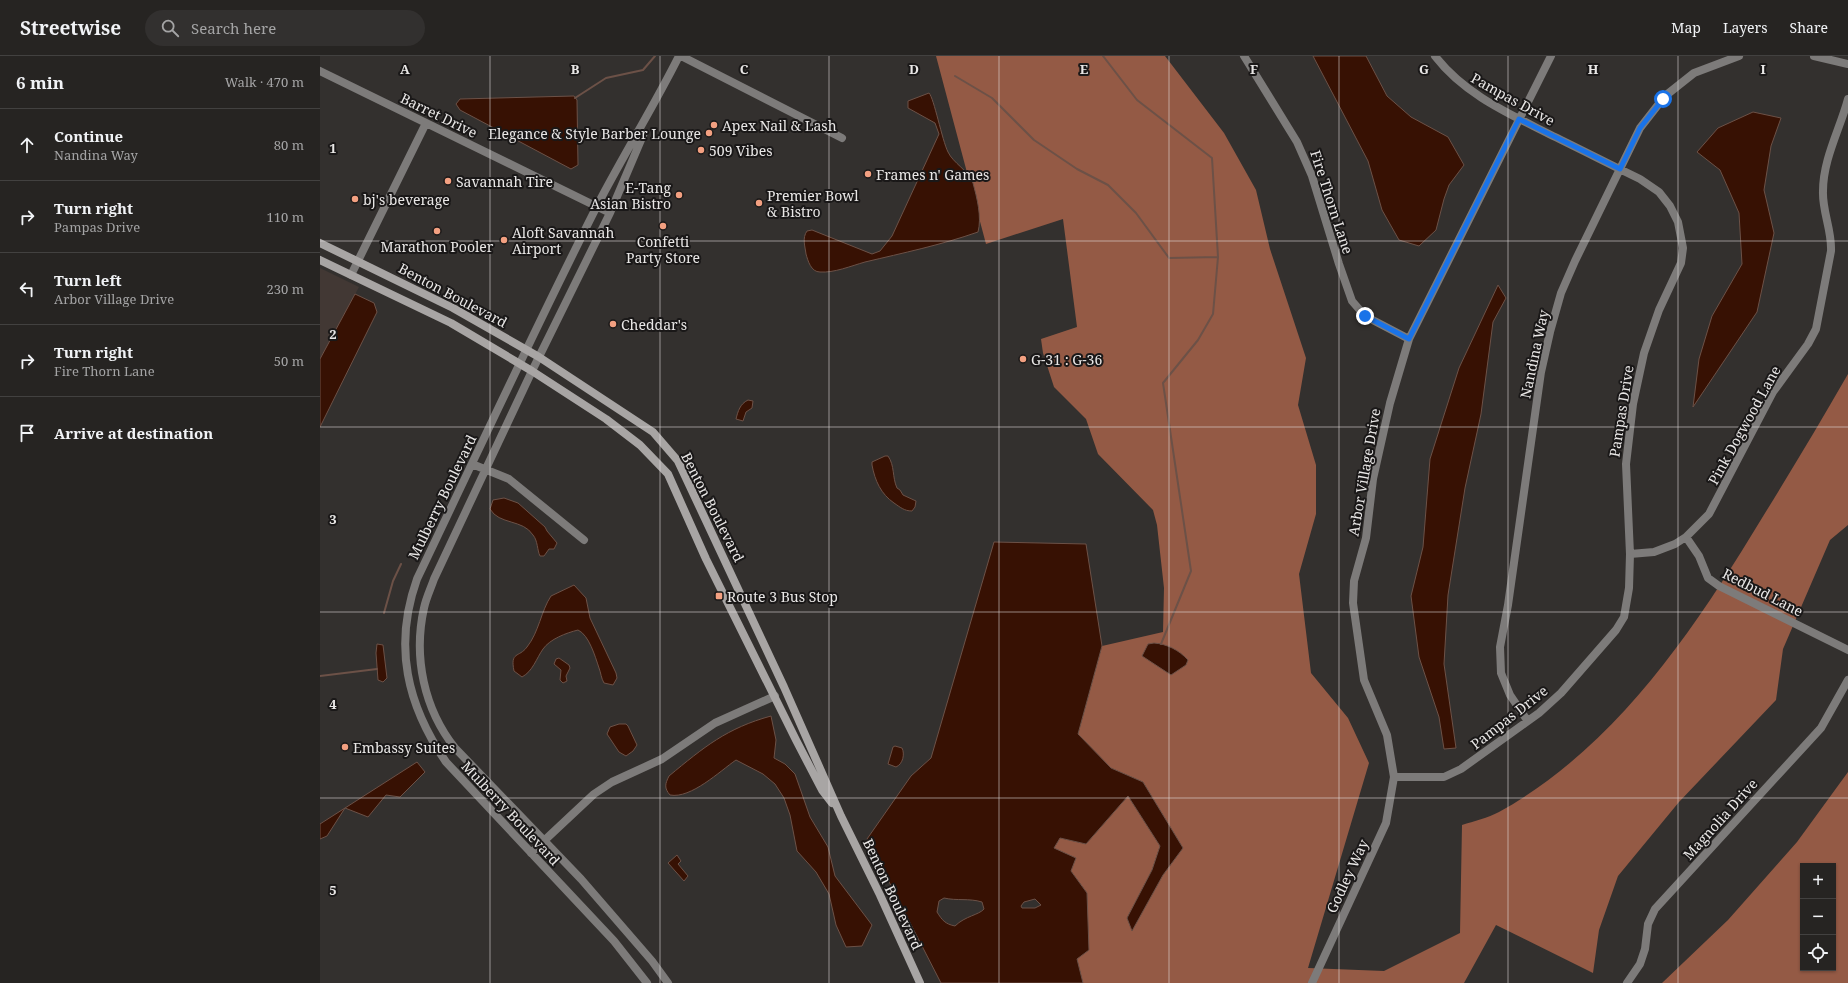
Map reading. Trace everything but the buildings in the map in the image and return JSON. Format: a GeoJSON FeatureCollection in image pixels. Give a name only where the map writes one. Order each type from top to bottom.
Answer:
{"type":"FeatureCollection","features":[{"type":"Feature","properties":{"kind":"street"},"geometry":{"type":"LineString","coordinates":[[658,99],[680,56],[842,138]]}},
{"type":"Feature","properties":{"kind":"street","name":"Fire Thorn Lane"},"geometry":{"type":"LineString","coordinates":[[1244,56],[1297,142],[1312,176],[1352,301],[1365,316],[1409,339]]}},
{"type":"Feature","properties":{"kind":"street","name":"Pampas Drive"},"geometry":{"type":"LineString","coordinates":[[1394,777],[1444,777],[1461,769],[1527,720],[1539,713],[1561,693],[1618,627],[1624,617],[1629,588],[1630,554],[1626,464],[1633,404],[1644,353],[1658,312],[1681,263],[1682,248],[1678,222],[1670,206],[1659,192],[1640,179],[1519,119],[1460,84],[1446,71],[1435,56]]}},
{"type":"Feature","properties":{"kind":"street","name":"Arbor Village Drive"},"geometry":{"type":"LineString","coordinates":[[1394,777],[1387,735],[1364,680],[1353,603],[1354,581],[1366,538],[1373,479],[1390,403],[1409,339],[1551,56]]}},
{"type":"Feature","properties":{"kind":"street","name":"Nandina Way"},"geometry":{"type":"LineString","coordinates":[[1527,720],[1510,695],[1501,673],[1500,648],[1508,605],[1541,372],[1561,293],[1575,260],[1640,128],[1665,96],[1694,73],[1739,56]]}},
{"type":"Feature","properties":{"kind":"street"},"geometry":{"type":"LineString","coordinates":[[1814,56],[1848,64]]}},
{"type":"Feature","properties":{"kind":"street","name":"Barret Drive"},"geometry":{"type":"LineString","coordinates":[[320,71],[597,206],[610,214]]}},
{"type":"Feature","properties":{"kind":"street","name":"Mulberry Boulevard"},"geometry":{"type":"LineString","coordinates":[[646,983],[614,941],[458,776],[432,742],[418,714],[408,673],[404,644],[405,628],[413,591],[472,464],[597,206],[658,99]]}},
{"type":"Feature","properties":{"kind":"street","name":"Mulberry Boulevard"},"geometry":{"type":"LineString","coordinates":[[658,99],[610,214],[532,371],[434,579],[424,608],[420,642],[420,658],[429,701],[444,735],[581,879],[652,961],[668,983]]}},
{"type":"Feature","properties":{"kind":"street","name":"Pink Dogwood Lane"},"geometry":{"type":"LineString","coordinates":[[1630,554],[1654,552],[1675,544],[1686,537],[1709,514],[1773,392],[1808,344],[1816,329],[1832,251],[1832,241],[1823,198],[1824,174],[1848,99]]}},
{"type":"Feature","properties":{"kind":"street"},"geometry":{"type":"LineString","coordinates":[[352,275],[426,123]]}},
{"type":"Feature","properties":{"kind":"street","name":"Benton Boulevard"},"geometry":{"type":"LineString","coordinates":[[320,243],[453,308],[539,357],[653,432],[678,461],[784,687],[841,816],[880,895],[920,983]]}},
{"type":"Feature","properties":{"kind":"street","name":"Benton Boulevard"},"geometry":{"type":"LineString","coordinates":[[320,260],[451,323],[520,363],[612,423],[640,445],[668,474],[706,559],[822,790],[841,816]]}},
{"type":"Feature","properties":{"kind":"street"},"geometry":{"type":"LineString","coordinates":[[472,464],[509,479],[584,540]]}},
{"type":"Feature","properties":{"kind":"street","name":"Redbud Lane"},"geometry":{"type":"LineString","coordinates":[[1686,537],[1699,556],[1708,578],[1719,586],[1848,650]]}},
{"type":"Feature","properties":{"kind":"street","name":"Magnolia Drive"},"geometry":{"type":"LineString","coordinates":[[1627,983],[1640,964],[1645,949],[1648,924],[1655,909],[1821,728],[1848,680]]}},
{"type":"Feature","properties":{"kind":"street"},"geometry":{"type":"LineString","coordinates":[[531,853],[594,794],[612,782],[662,759],[715,723],[775,696]]}},
{"type":"Feature","properties":{"kind":"street","name":"Godley Way"},"geometry":{"type":"LineString","coordinates":[[1312,983],[1386,823],[1394,777]]}},
{"type":"Feature","properties":{"kind":"shaded area"},"geometry":{"type":"Polygon","coordinates":[[[936,56],[1165,56],[1224,133],[1256,190],[1270,249],[1306,358],[1298,405],[1316,465],[1316,514],[1299,574],[1311,673],[1348,718],[1369,763],[1308,968],[1384,971],[1460,933],[1462,825],[1486,818],[1499,812],[1541,785],[1580,754],[1616,720],[1649,683],[1709,602],[1795,465],[1848,374],[1848,525],[1830,540],[1783,649],[1776,700],[1679,802],[1618,876],[1599,930],[1593,973],[1496,925],[1464,983],[1083,983],[1077,959],[1087,893],[1054,848],[1060,838],[1086,844],[1128,796],[1160,846],[1152,870],[1127,918],[1132,930],[1163,875],[1183,848],[1143,782],[1111,768],[1078,734],[1102,646],[1163,632],[1164,588],[1157,525],[1153,510],[1098,454],[1086,419],[1054,387],[1043,353],[1041,339],[1077,327],[1063,219],[986,244],[936,56]]]}},
{"type":"Feature","properties":{"kind":"shaded area"},"geometry":{"type":"Polygon","coordinates":[[[1313,56],[1366,56],[1387,96],[1411,117],[1448,137],[1464,165],[1449,185],[1436,230],[1419,246],[1399,240],[1382,210],[1368,161],[1313,56]]]}},
{"type":"Feature","properties":{"kind":"shaded area"},"geometry":{"type":"Polygon","coordinates":[[[929,93],[948,152],[973,183],[979,214],[978,232],[936,245],[837,270],[817,272],[810,266],[806,254],[804,239],[807,231],[812,230],[872,254],[880,251],[892,236],[939,134],[935,123],[908,108],[908,101],[929,93]]]}},
{"type":"Feature","properties":{"kind":"shaded area"},"geometry":{"type":"Polygon","coordinates":[[[574,96],[577,100],[578,165],[571,169],[460,110],[456,104],[460,99],[574,96]]]}},
{"type":"Feature","properties":{"kind":"shaded area"},"geometry":{"type":"Polygon","coordinates":[[[1753,112],[1781,118],[1771,146],[1764,190],[1774,233],[1757,312],[1693,407],[1699,359],[1712,316],[1742,264],[1739,213],[1720,170],[1697,152],[1718,128],[1753,112]]]}},
{"type":"Feature","properties":{"kind":"shaded area"},"geometry":{"type":"Polygon","coordinates":[[[320,268],[359,287],[320,359],[320,268]]]}},
{"type":"Feature","properties":{"kind":"shaded area"},"geometry":{"type":"Polygon","coordinates":[[[1498,285],[1506,298],[1493,322],[1481,414],[1465,488],[1448,595],[1444,664],[1456,748],[1444,749],[1439,717],[1419,657],[1411,596],[1423,547],[1430,459],[1459,368],[1498,285]]]}},
{"type":"Feature","properties":{"kind":"shaded area"},"geometry":{"type":"Polygon","coordinates":[[[355,294],[374,303],[377,312],[320,427],[320,359],[355,294]]]}},
{"type":"Feature","properties":{"kind":"shaded area"},"geometry":{"type":"Polygon","coordinates":[[[748,400],[753,401],[752,408],[746,412],[743,421],[736,419],[741,406],[748,400]]]}},
{"type":"Feature","properties":{"kind":"shaded area"},"geometry":{"type":"Polygon","coordinates":[[[888,456],[892,464],[894,480],[897,488],[903,495],[916,501],[915,507],[912,511],[904,510],[894,503],[879,487],[872,462],[888,456]]]}},
{"type":"Feature","properties":{"kind":"shaded area"},"geometry":{"type":"Polygon","coordinates":[[[504,498],[518,503],[545,527],[557,543],[554,549],[549,549],[544,556],[540,556],[536,540],[529,530],[523,526],[499,518],[494,514],[490,509],[493,500],[504,498]]]}},
{"type":"Feature","properties":{"kind":"shaded area"},"geometry":{"type":"Polygon","coordinates":[[[994,542],[1086,544],[1102,646],[1078,734],[1111,768],[1143,782],[1183,848],[1163,875],[1132,931],[1127,918],[1152,870],[1160,846],[1128,796],[1086,844],[1060,838],[1054,848],[1076,858],[1071,871],[1087,893],[1089,950],[1077,959],[1083,983],[941,983],[867,839],[911,776],[931,758],[994,542]],[[944,898],[939,901],[937,912],[944,921],[955,926],[984,909],[982,902],[944,898]],[[1035,899],[1024,902],[1021,906],[1022,908],[1035,908],[1041,905],[1035,899]]]}},
{"type":"Feature","properties":{"kind":"shaded area"},"geometry":{"type":"Polygon","coordinates":[[[574,585],[586,598],[590,618],[616,673],[617,678],[613,685],[604,683],[591,646],[585,636],[578,630],[554,639],[546,645],[532,668],[522,677],[514,671],[513,660],[527,647],[531,641],[551,596],[574,585]]]}},
{"type":"Feature","properties":{"kind":"shaded area"},"geometry":{"type":"Polygon","coordinates":[[[1154,643],[1168,646],[1177,650],[1188,660],[1186,665],[1171,675],[1142,656],[1148,644],[1154,643]]]}},
{"type":"Feature","properties":{"kind":"shaded area"},"geometry":{"type":"Polygon","coordinates":[[[377,644],[383,645],[387,678],[383,682],[378,680],[376,653],[377,644]]]}},
{"type":"Feature","properties":{"kind":"shaded area"},"geometry":{"type":"Polygon","coordinates":[[[559,658],[569,665],[570,668],[566,676],[567,681],[563,683],[560,680],[561,670],[554,664],[556,659],[559,658]]]}},
{"type":"Feature","properties":{"kind":"shaded area"},"geometry":{"type":"Polygon","coordinates":[[[771,716],[776,740],[774,758],[785,764],[795,774],[810,817],[828,847],[835,876],[872,925],[862,946],[846,947],[836,925],[829,894],[816,872],[797,851],[790,815],[784,798],[775,784],[763,774],[736,760],[705,783],[687,793],[670,795],[666,788],[669,776],[705,747],[741,726],[771,716]]]}},
{"type":"Feature","properties":{"kind":"shaded area"},"geometry":{"type":"Polygon","coordinates":[[[619,724],[626,724],[628,726],[637,745],[633,751],[626,756],[619,752],[607,734],[610,727],[619,724]]]}},
{"type":"Feature","properties":{"kind":"shaded area"},"geometry":{"type":"Polygon","coordinates":[[[895,746],[902,748],[903,753],[902,761],[896,767],[888,764],[893,747],[895,746]]]}},
{"type":"Feature","properties":{"kind":"shaded area"},"geometry":{"type":"Polygon","coordinates":[[[417,762],[425,772],[400,797],[386,795],[368,817],[345,808],[417,762]]]}},
{"type":"Feature","properties":{"kind":"shaded area"},"geometry":{"type":"Polygon","coordinates":[[[1848,772],[1848,983],[1662,983],[1728,920],[1797,842],[1848,772]]]}},
{"type":"Feature","properties":{"kind":"shaded area"},"geometry":{"type":"Polygon","coordinates":[[[345,808],[327,836],[320,839],[320,824],[345,808]]]}},
{"type":"Feature","properties":{"kind":"shaded area"},"geometry":{"type":"Polygon","coordinates":[[[677,855],[681,861],[678,864],[688,876],[684,881],[668,863],[677,855]]]}},
{"type":"Feature","properties":{"kind":"waterway"},"geometry":{"type":"LineString","coordinates":[[575,98],[606,78],[643,70],[655,56]]}},
{"type":"Feature","properties":{"kind":"waterway"},"geometry":{"type":"LineString","coordinates":[[955,76],[992,98],[1034,140],[1077,169],[1108,185],[1136,213],[1169,258],[1218,257],[1212,158],[1137,100],[1103,56]]}},
{"type":"Feature","properties":{"kind":"waterway"},"geometry":{"type":"LineString","coordinates":[[1161,644],[1191,571],[1163,383],[1198,340],[1213,314],[1218,257]]}},
{"type":"Feature","properties":{"kind":"waterway"},"geometry":{"type":"LineString","coordinates":[[384,613],[393,581],[401,564]]}},
{"type":"Feature","properties":{"kind":"waterway"},"geometry":{"type":"LineString","coordinates":[[320,676],[377,669]]}},
{"type":"Feature","properties":{"kind":"place","name":"Apex Nail & Lash"},"geometry":{"type":"Point","coordinates":[714,125]}},
{"type":"Feature","properties":{"kind":"place","name":"Elegance & Style Barber Lounge"},"geometry":{"type":"Point","coordinates":[709,133]}},
{"type":"Feature","properties":{"kind":"place","name":"509 Vibes"},"geometry":{"type":"Point","coordinates":[701,150]}},
{"type":"Feature","properties":{"kind":"place","name":"Frames n' Games"},"geometry":{"type":"Point","coordinates":[868,174]}},
{"type":"Feature","properties":{"kind":"place","name":"Savannah Tire"},"geometry":{"type":"Point","coordinates":[448,181]}},
{"type":"Feature","properties":{"kind":"place","name":"E-Tang Asian Bistro"},"geometry":{"type":"Point","coordinates":[679,195]}},
{"type":"Feature","properties":{"kind":"place","name":"bj's beverage"},"geometry":{"type":"Point","coordinates":[355,199]}},
{"type":"Feature","properties":{"kind":"place","name":"Premier Bowl & Bistro"},"geometry":{"type":"Point","coordinates":[759,203]}},
{"type":"Feature","properties":{"kind":"place","name":"Confetti Party Store"},"geometry":{"type":"Point","coordinates":[663,226]}},
{"type":"Feature","properties":{"kind":"place","name":"Marathon Pooler"},"geometry":{"type":"Point","coordinates":[437,231]}},
{"type":"Feature","properties":{"kind":"place","name":"Aloft Savannah Airport"},"geometry":{"type":"Point","coordinates":[504,240]}},
{"type":"Feature","properties":{"kind":"place","name":"Cheddar's"},"geometry":{"type":"Point","coordinates":[613,324]}},
{"type":"Feature","properties":{"kind":"place","name":"G-31 : G-36"},"geometry":{"type":"Point","coordinates":[1023,359]}},
{"type":"Feature","properties":{"kind":"place","name":"Route 3 Bus Stop"},"geometry":{"type":"Point","coordinates":[719,596]}},
{"type":"Feature","properties":{"kind":"place","name":"Embassy Suites"},"geometry":{"type":"Point","coordinates":[345,747]}},
{"type":"Feature","properties":{"kind":"route"},"geometry":{"type":"LineString","coordinates":[[1365,316],[1409,339],[1519,119],[1620,169],[1640,128],[1663,99]]}}]}
